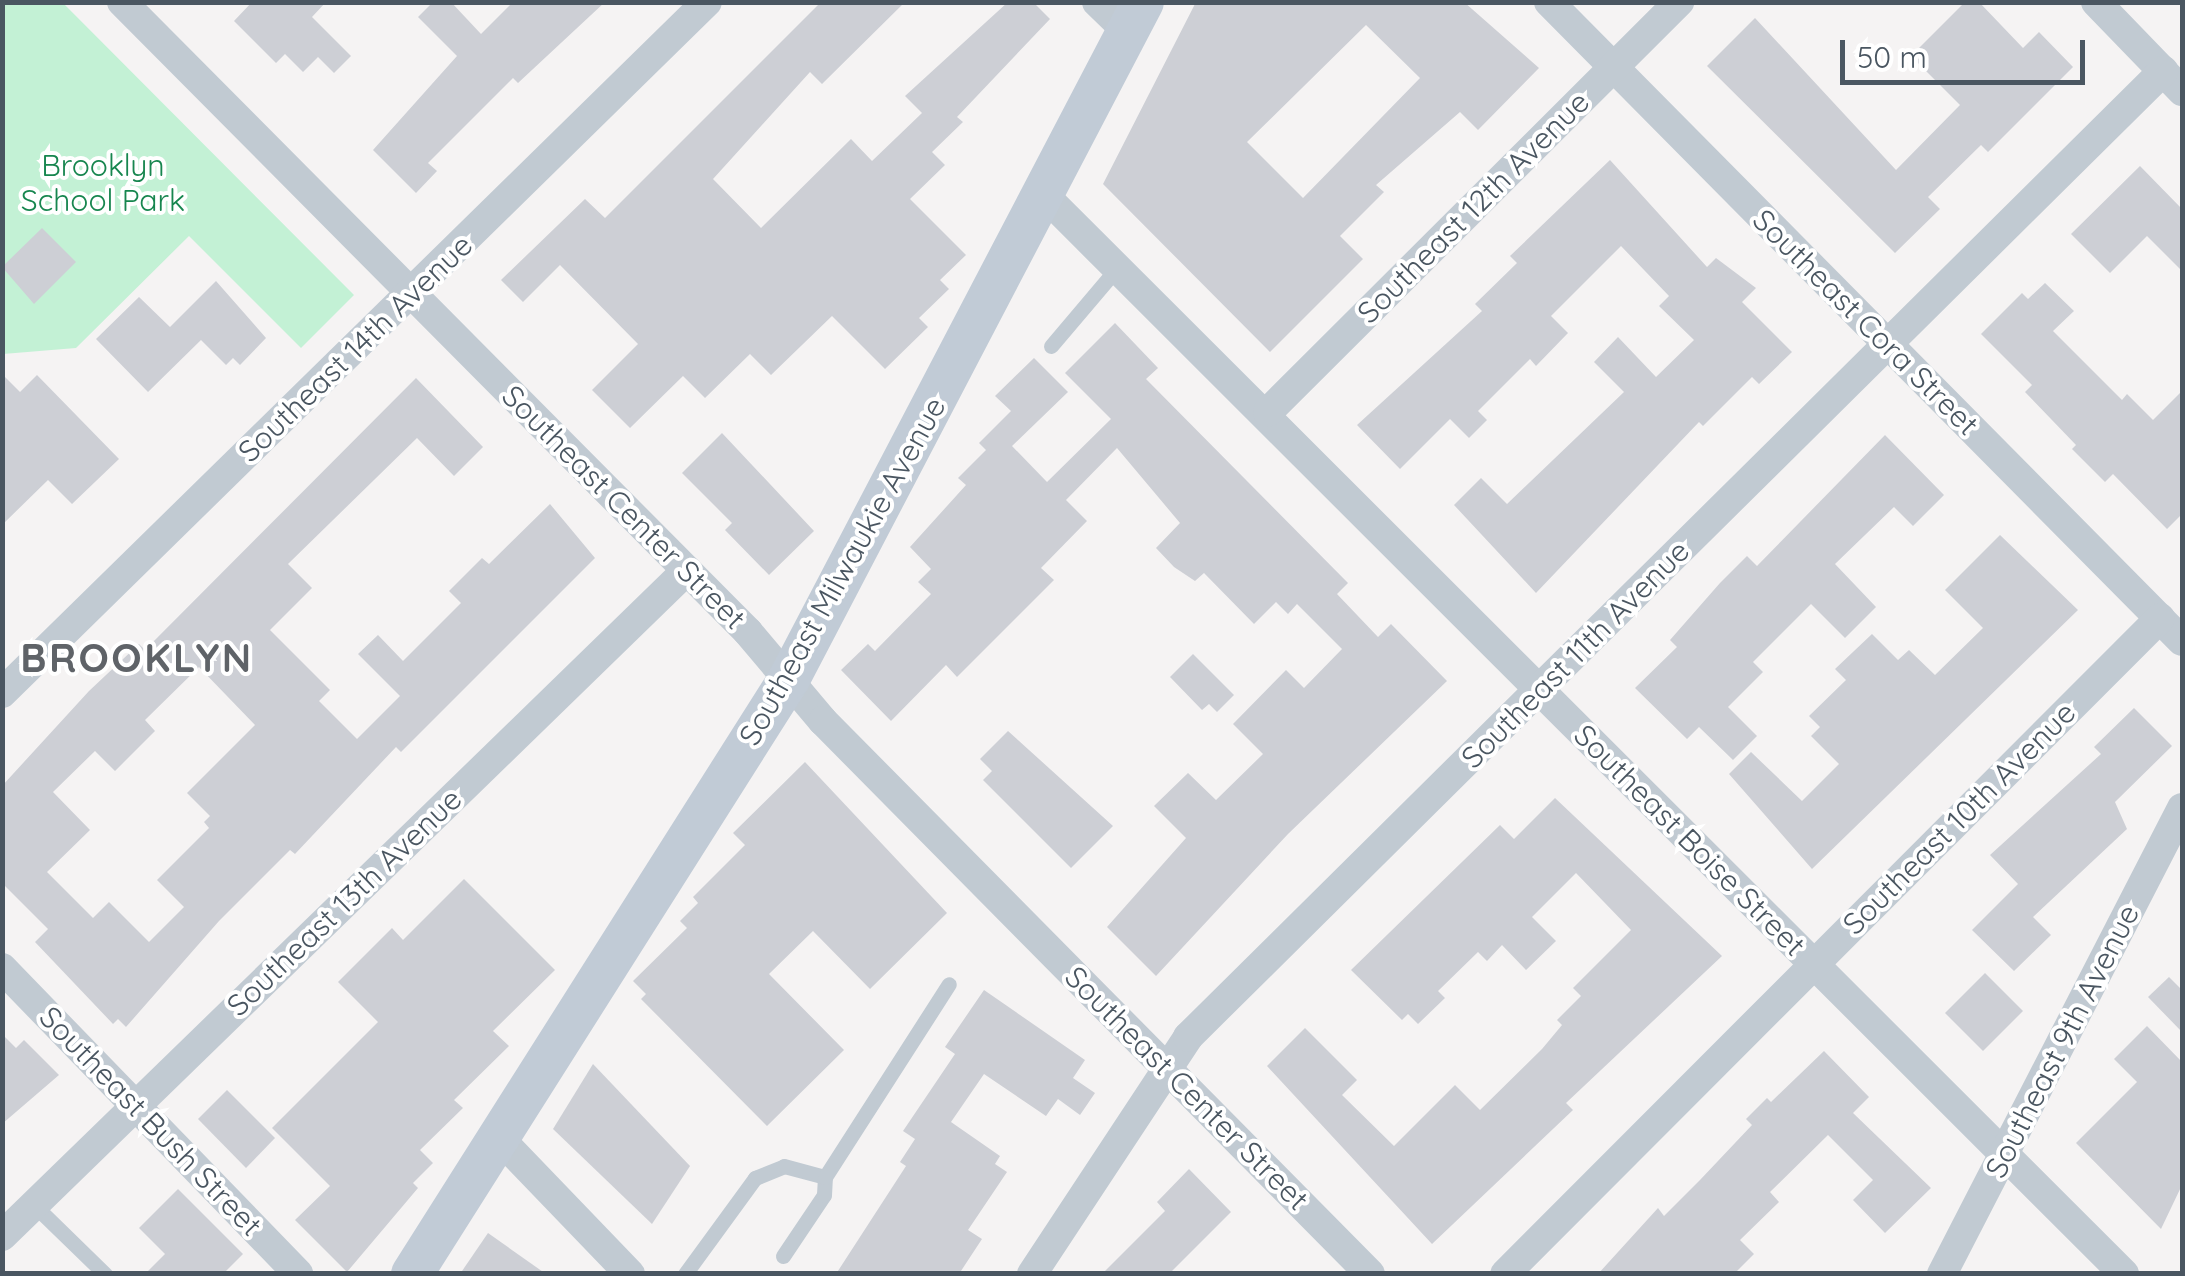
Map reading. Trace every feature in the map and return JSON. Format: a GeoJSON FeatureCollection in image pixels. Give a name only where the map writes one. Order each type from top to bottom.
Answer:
{"type":"FeatureCollection","features":[{"type":"Feature","properties":{"kind":"main road","name":"Southeast Milwaukie Avenue"},"geometry":{"type":"LineString","coordinates":[[412,1274],[789,680],[1135,18]]}},
{"type":"Feature","properties":{"kind":"street","name":"Southeast 14th Avenue"},"geometry":{"type":"LineString","coordinates":[[2,693],[707,2]]}},
{"type":"Feature","properties":{"kind":"street"},"geometry":{"type":"LineString","coordinates":[[1097,2],[1135,18]]}},
{"type":"Feature","properties":{"kind":"street","name":"Southeast Cora Street"},"geometry":{"type":"LineString","coordinates":[[1549,2],[2182,640]]}},
{"type":"Feature","properties":{"kind":"street","name":"Southeast 12th Avenue"},"geometry":{"type":"LineString","coordinates":[[1268,412],[1679,2]]}},
{"type":"Feature","properties":{"kind":"street"},"geometry":{"type":"LineString","coordinates":[[2096,2],[2173,81]]}},
{"type":"Feature","properties":{"kind":"street","name":"Southeast Center Street"},"geometry":{"type":"LineString","coordinates":[[137,7],[686,570],[823,721],[1370,1274]]}},
{"type":"Feature","properties":{"kind":"street","name":"Southeast 11th Avenue"},"geometry":{"type":"LineString","coordinates":[[1032,1274],[1188,1037],[1886,342],[2173,81]]}},
{"type":"Feature","properties":{"kind":"street","name":"Southeast Boise Street"},"geometry":{"type":"LineString","coordinates":[[1044,194],[1268,412],[2124,1274]]}},
{"type":"Feature","properties":{"kind":"street","name":"Southeast 13th Avenue"},"geometry":{"type":"LineString","coordinates":[[2,1236],[686,570]]}},
{"type":"Feature","properties":{"kind":"street","name":"Southeast 10th Avenue"},"geometry":{"type":"LineString","coordinates":[[1505,1274],[2160,618]]}},
{"type":"Feature","properties":{"kind":"street","name":"Southeast 9th Avenue"},"geometry":{"type":"LineString","coordinates":[[1942,1274],[2182,808]]}},
{"type":"Feature","properties":{"kind":"street","name":"Southeast Bush Street"},"geometry":{"type":"LineString","coordinates":[[2,968],[300,1274]]}},
{"type":"Feature","properties":{"kind":"street"},"geometry":{"type":"LineString","coordinates":[[499,1138],[630,1274]]}},
{"type":"Feature","properties":{"kind":"lane"},"geometry":{"type":"LineString","coordinates":[[1051,346],[1118,266]]}},
{"type":"Feature","properties":{"kind":"lane"},"geometry":{"type":"LineString","coordinates":[[783,1256],[824,1194],[825,1177],[950,984]]}},
{"type":"Feature","properties":{"kind":"lane"},"geometry":{"type":"LineString","coordinates":[[685,1274],[755,1178],[784,1166],[825,1177]]}},
{"type":"Feature","properties":{"kind":"lane"},"geometry":{"type":"LineString","coordinates":[[34,1205],[105,1274]]}},
{"type":"Feature","properties":{"kind":"green space","name":"Brooklyn School Park"},"geometry":{"type":"Polygon","coordinates":[[[3,3],[63,3],[354,295],[301,348],[189,236],[76,348],[3,354],[3,3]]]}},
{"type":"Feature","properties":{"kind":"building"},"geometry":{"type":"Polygon","coordinates":[[[252,2],[326,2],[312,17],[351,56],[334,73],[318,57],[303,72],[285,54],[276,63],[234,21],[252,2]]]}},
{"type":"Feature","properties":{"kind":"building"},"geometry":{"type":"Polygon","coordinates":[[[433,2],[451,2],[481,34],[513,2],[605,2],[518,83],[513,78],[428,163],[437,171],[416,193],[373,150],[457,56],[418,17],[433,2]]]}},
{"type":"Feature","properties":{"kind":"building"},"geometry":{"type":"Polygon","coordinates":[[[821,2],[905,2],[822,84],[810,72],[713,179],[761,228],[851,139],[872,161],[922,113],[905,96],[1008,2],[1033,2],[1050,19],[957,117],[963,122],[932,152],[945,165],[910,199],[966,255],[940,280],[949,289],[919,318],[928,327],[885,369],[832,316],[771,375],[750,354],[705,398],[683,376],[630,428],[592,390],[638,344],[560,265],[523,302],[501,280],[585,199],[605,218],[821,2]]]}},
{"type":"Feature","properties":{"kind":"building"},"geometry":{"type":"Polygon","coordinates":[[[1196,2],[1464,2],[1539,68],[1478,130],[1460,112],[1376,185],[1384,192],[1340,236],[1363,259],[1270,352],[1103,184],[1196,2]],[[1366,25],[1247,142],[1303,198],[1420,78],[1366,25]]]}},
{"type":"Feature","properties":{"kind":"building"},"geometry":{"type":"Polygon","coordinates":[[[1965,2],[1979,2],[2023,48],[2039,32],[2073,67],[1988,152],[1981,145],[1928,197],[1940,209],[1895,253],[1707,66],[1755,18],[1896,170],[1960,105],[1911,56],[1965,2]]]}},
{"type":"Feature","properties":{"kind":"building"},"geometry":{"type":"Polygon","coordinates":[[[1610,160],[1707,267],[1716,258],[1756,288],[1742,302],[1792,352],[1759,384],[1752,377],[1703,426],[1699,422],[1536,593],[1454,505],[1481,478],[1507,504],[1624,392],[1594,362],[1618,337],[1656,377],[1694,340],[1659,306],[1669,296],[1621,246],[1551,316],[1568,333],[1536,366],[1530,359],[1478,411],[1487,420],[1469,438],[1450,419],[1400,469],[1357,425],[1482,311],[1475,304],[1517,263],[1510,256],[1610,160]]]}},
{"type":"Feature","properties":{"kind":"building"},"geometry":{"type":"Polygon","coordinates":[[[2140,166],[2182,209],[2182,271],[2147,236],[2110,273],[2071,234],[2140,166]]]}},
{"type":"Feature","properties":{"kind":"building"},"geometry":{"type":"Polygon","coordinates":[[[42,228],[76,262],[34,304],[2,267],[42,228]]]}},
{"type":"Feature","properties":{"kind":"building"},"geometry":{"type":"Polygon","coordinates":[[[216,281],[266,338],[240,365],[233,358],[226,365],[201,340],[148,392],[96,339],[139,297],[170,327],[216,281]]]}},
{"type":"Feature","properties":{"kind":"building"},"geometry":{"type":"Polygon","coordinates":[[[2045,283],[2074,311],[2053,331],[2122,400],[2127,394],[2153,420],[2182,391],[2182,514],[2167,529],[2113,474],[2105,482],[2072,449],[2076,445],[2025,392],[2032,385],[1981,334],[2022,293],[2028,299],[2045,283]]]}},
{"type":"Feature","properties":{"kind":"building"},"geometry":{"type":"Polygon","coordinates":[[[1115,323],[1158,368],[1146,379],[1348,583],[1337,594],[1378,637],[1391,624],[1447,681],[1288,834],[1156,976],[1107,927],[1186,838],[1154,806],[1188,773],[1216,800],[1263,754],[1233,724],[1286,670],[1304,688],[1342,649],[1297,604],[1288,614],[1276,602],[1254,624],[1204,573],[1195,581],[1174,567],[1156,548],[1180,523],[1117,448],[1066,500],[1087,521],[1041,568],[1054,580],[957,677],[946,665],[891,721],[841,670],[868,644],[875,651],[931,594],[918,582],[931,569],[910,547],[966,485],[958,478],[986,450],[979,443],[1011,411],[995,396],[1034,358],[1068,392],[1012,446],[1047,482],[1111,419],[1065,373],[1115,323]]]}},
{"type":"Feature","properties":{"kind":"building"},"geometry":{"type":"Polygon","coordinates":[[[2,374],[20,392],[37,375],[119,459],[72,504],[48,480],[2,525],[2,374]]]}},
{"type":"Feature","properties":{"kind":"building"},"geometry":{"type":"Polygon","coordinates":[[[416,378],[483,447],[454,476],[417,438],[288,564],[312,588],[270,630],[330,690],[319,701],[357,739],[400,696],[358,654],[378,635],[403,661],[461,603],[449,591],[482,558],[489,564],[550,504],[595,558],[401,752],[396,747],[295,854],[290,850],[219,921],[126,1027],[118,1019],[113,1024],[35,942],[48,929],[2,883],[2,786],[89,691],[139,644],[145,650],[416,378]],[[199,667],[145,720],[155,731],[115,771],[95,751],[53,792],[90,830],[47,872],[93,918],[109,902],[149,942],[184,907],[157,880],[209,828],[204,822],[210,816],[187,793],[255,725],[199,667]]]}},
{"type":"Feature","properties":{"kind":"building"},"geometry":{"type":"Polygon","coordinates":[[[722,433],[814,531],[769,575],[725,530],[732,523],[682,473],[722,433]]]}},
{"type":"Feature","properties":{"kind":"building"},"geometry":{"type":"Polygon","coordinates":[[[1885,435],[1944,495],[1913,526],[1894,507],[1835,564],[1876,607],[1845,638],[1811,604],[1753,662],[1763,672],[1728,707],[1757,736],[1733,760],[1699,727],[1687,739],[1635,688],[1677,647],[1670,640],[1720,583],[1747,556],[1757,566],[1885,435]]]}},
{"type":"Feature","properties":{"kind":"building"},"geometry":{"type":"Polygon","coordinates":[[[2000,535],[2078,610],[1812,869],[1729,774],[1751,752],[1802,801],[1839,764],[1811,736],[1820,727],[1809,716],[1846,680],[1835,669],[1872,634],[1898,660],[1909,650],[1935,675],[1983,628],[1945,590],[2000,535]]]}},
{"type":"Feature","properties":{"kind":"building"},"geometry":{"type":"Polygon","coordinates":[[[1193,654],[1234,695],[1217,712],[1209,704],[1202,710],[1170,677],[1193,654]]]}},
{"type":"Feature","properties":{"kind":"building"},"geometry":{"type":"Polygon","coordinates":[[[2134,708],[2172,746],[2115,802],[2127,829],[2033,917],[2051,935],[2014,971],[1972,930],[2018,884],[1990,855],[2101,754],[2094,747],[2134,708]]]}},
{"type":"Feature","properties":{"kind":"building"},"geometry":{"type":"Polygon","coordinates":[[[1008,731],[1113,826],[1071,868],[983,780],[992,771],[980,759],[1008,731]]]}},
{"type":"Feature","properties":{"kind":"building"},"geometry":{"type":"Polygon","coordinates":[[[805,762],[947,913],[870,989],[813,931],[769,974],[844,1050],[767,1126],[641,999],[646,994],[633,981],[687,928],[680,921],[698,903],[693,897],[745,845],[733,833],[805,762]]]}},
{"type":"Feature","properties":{"kind":"building"},"geometry":{"type":"Polygon","coordinates":[[[1555,798],[1722,956],[1566,1103],[1573,1110],[1432,1244],[1267,1066],[1305,1028],[1357,1080],[1342,1095],[1394,1146],[1455,1085],[1480,1110],[1542,1049],[1562,1025],[1557,1020],[1581,996],[1573,988],[1631,930],[1576,873],[1532,917],[1556,941],[1526,970],[1502,945],[1487,961],[1478,952],[1438,991],[1445,998],[1418,1024],[1408,1014],[1402,1020],[1351,970],[1500,825],[1514,839],[1555,798]]]}},
{"type":"Feature","properties":{"kind":"building"},"geometry":{"type":"Polygon","coordinates":[[[464,879],[555,970],[493,1031],[509,1046],[454,1100],[463,1108],[420,1150],[433,1163],[413,1183],[418,1188],[347,1272],[295,1220],[330,1186],[272,1128],[378,1022],[338,982],[392,928],[403,940],[464,879]]]}},
{"type":"Feature","properties":{"kind":"building"},"geometry":{"type":"Polygon","coordinates":[[[1985,973],[2023,1011],[1983,1051],[1945,1013],[1985,973]]]}},
{"type":"Feature","properties":{"kind":"building"},"geometry":{"type":"Polygon","coordinates":[[[2169,977],[2182,990],[2182,1032],[2148,997],[2169,977]]]}},
{"type":"Feature","properties":{"kind":"building"},"geometry":{"type":"Polygon","coordinates":[[[984,990],[1085,1060],[1073,1078],[1095,1093],[1080,1115],[1058,1099],[1046,1116],[984,1074],[951,1122],[1000,1156],[995,1164],[1007,1172],[968,1230],[982,1239],[959,1274],[836,1274],[906,1166],[900,1162],[915,1139],[903,1131],[955,1054],[945,1047],[984,990]]]}},
{"type":"Feature","properties":{"kind":"building"},"geometry":{"type":"Polygon","coordinates":[[[2147,1026],[2182,1062],[2182,1185],[2161,1229],[2076,1143],[2137,1082],[2114,1059],[2147,1026]]]}},
{"type":"Feature","properties":{"kind":"building"},"geometry":{"type":"Polygon","coordinates":[[[2,1034],[16,1048],[24,1040],[59,1075],[2,1124],[2,1034]]]}},
{"type":"Feature","properties":{"kind":"building"},"geometry":{"type":"Polygon","coordinates":[[[1824,1051],[1869,1097],[1853,1113],[1931,1188],[1885,1233],[1853,1200],[1873,1180],[1828,1135],[1770,1192],[1779,1202],[1740,1240],[1754,1254],[1734,1274],[1598,1274],[1658,1208],[1664,1216],[1700,1180],[1752,1125],[1746,1119],[1767,1098],[1771,1102],[1824,1051]]]}},
{"type":"Feature","properties":{"kind":"building"},"geometry":{"type":"Polygon","coordinates":[[[593,1064],[690,1166],[652,1224],[553,1129],[593,1064]]]}},
{"type":"Feature","properties":{"kind":"building"},"geometry":{"type":"Polygon","coordinates":[[[227,1090],[275,1138],[246,1168],[198,1119],[227,1090]]]}},
{"type":"Feature","properties":{"kind":"building"},"geometry":{"type":"Polygon","coordinates":[[[1189,1169],[1231,1212],[1169,1274],[1102,1274],[1165,1211],[1157,1202],[1189,1169]]]}},
{"type":"Feature","properties":{"kind":"building"},"geometry":{"type":"Polygon","coordinates":[[[178,1189],[243,1254],[223,1274],[145,1274],[165,1254],[139,1228],[178,1189]]]}},
{"type":"Feature","properties":{"kind":"building"},"geometry":{"type":"Polygon","coordinates":[[[488,1233],[546,1274],[460,1274],[488,1233]]]}},
{"type":"Feature","properties":{"kind":"district","name":"BROOKLYN"},"geometry":{"type":"Point","coordinates":[137,657]}}]}
